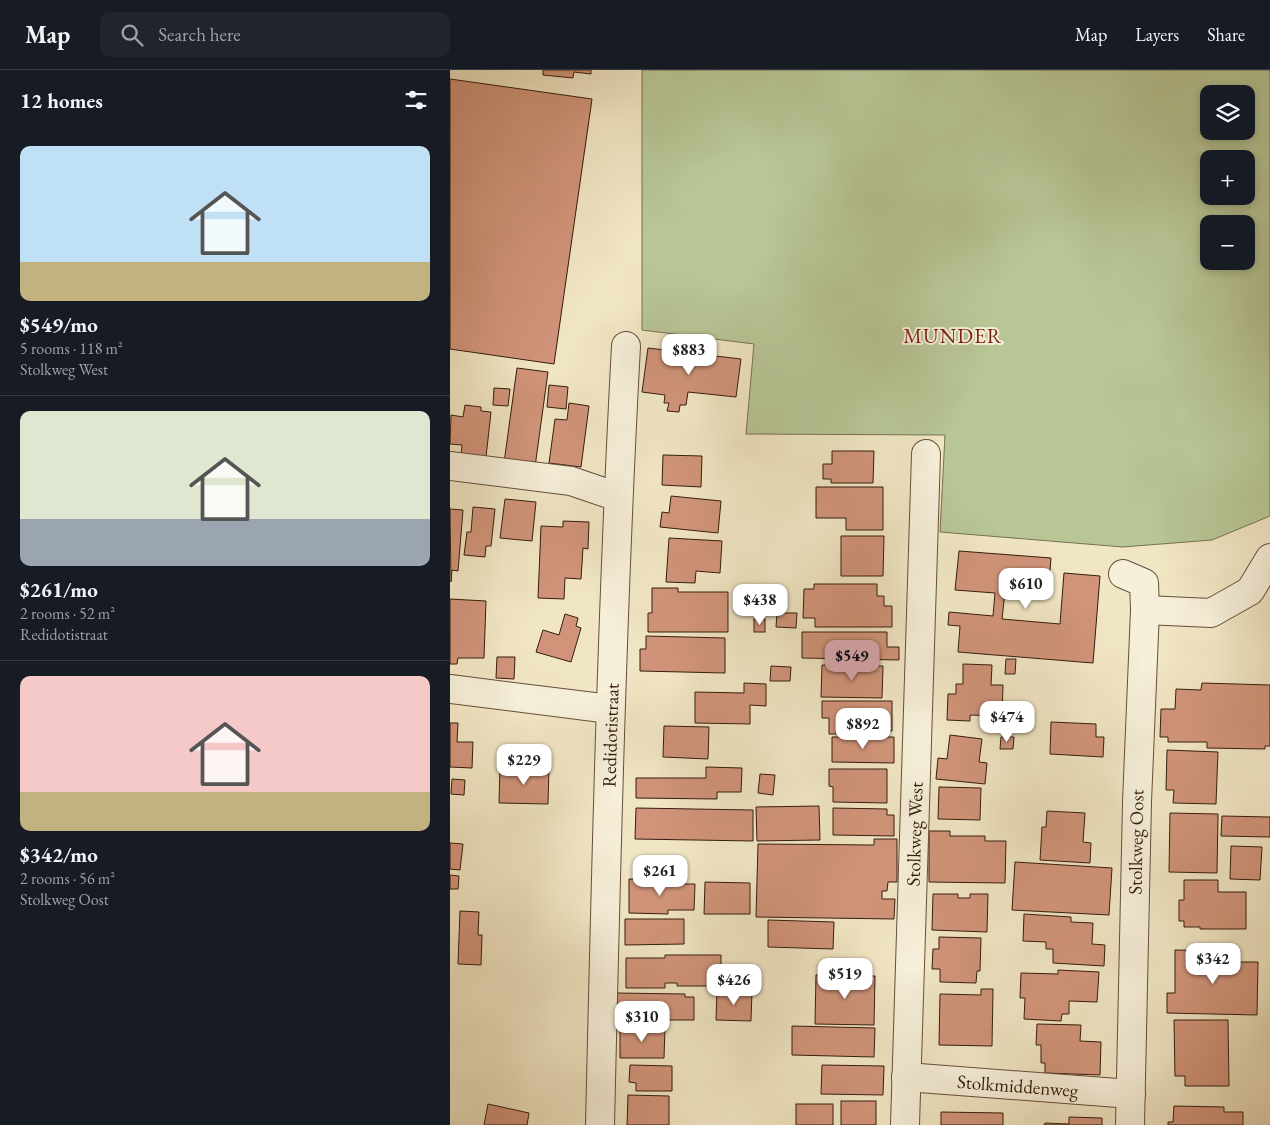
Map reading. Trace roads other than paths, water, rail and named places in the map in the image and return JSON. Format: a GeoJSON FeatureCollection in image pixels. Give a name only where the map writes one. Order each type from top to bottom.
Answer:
{"type":"FeatureCollection","features":[{"type":"Feature","properties":{"kind":"street","name":"Redidotistraat"},"geometry":{"type":"LineString","coordinates":[[600,1125],[610,709],[626,346]]}},
{"type":"Feature","properties":{"kind":"street","name":"Stolkweg West"},"geometry":{"type":"LineString","coordinates":[[905,1125],[926,454]]}},
{"type":"Feature","properties":{"kind":"street"},"geometry":{"type":"LineString","coordinates":[[450,466],[571,481],[618,497]]}},
{"type":"Feature","properties":{"kind":"street"},"geometry":{"type":"LineString","coordinates":[[1145,610],[1211,613],[1250,590],[1270,558]]}},
{"type":"Feature","properties":{"kind":"street","name":"Stolkweg Oost"},"geometry":{"type":"LineString","coordinates":[[1123,574],[1144,582],[1145,610],[1137,802],[1130,1125]]}},
{"type":"Feature","properties":{"kind":"street"},"geometry":{"type":"LineString","coordinates":[[450,689],[610,709]]}},
{"type":"Feature","properties":{"kind":"street","name":"Stolkmiddenweg"},"geometry":{"type":"LineString","coordinates":[[906,1077],[1130,1094]]}},
{"type":"Feature","properties":{"kind":"district","name":"MUNDER"},"geometry":{"type":"Point","coordinates":[953,335]}}]}
